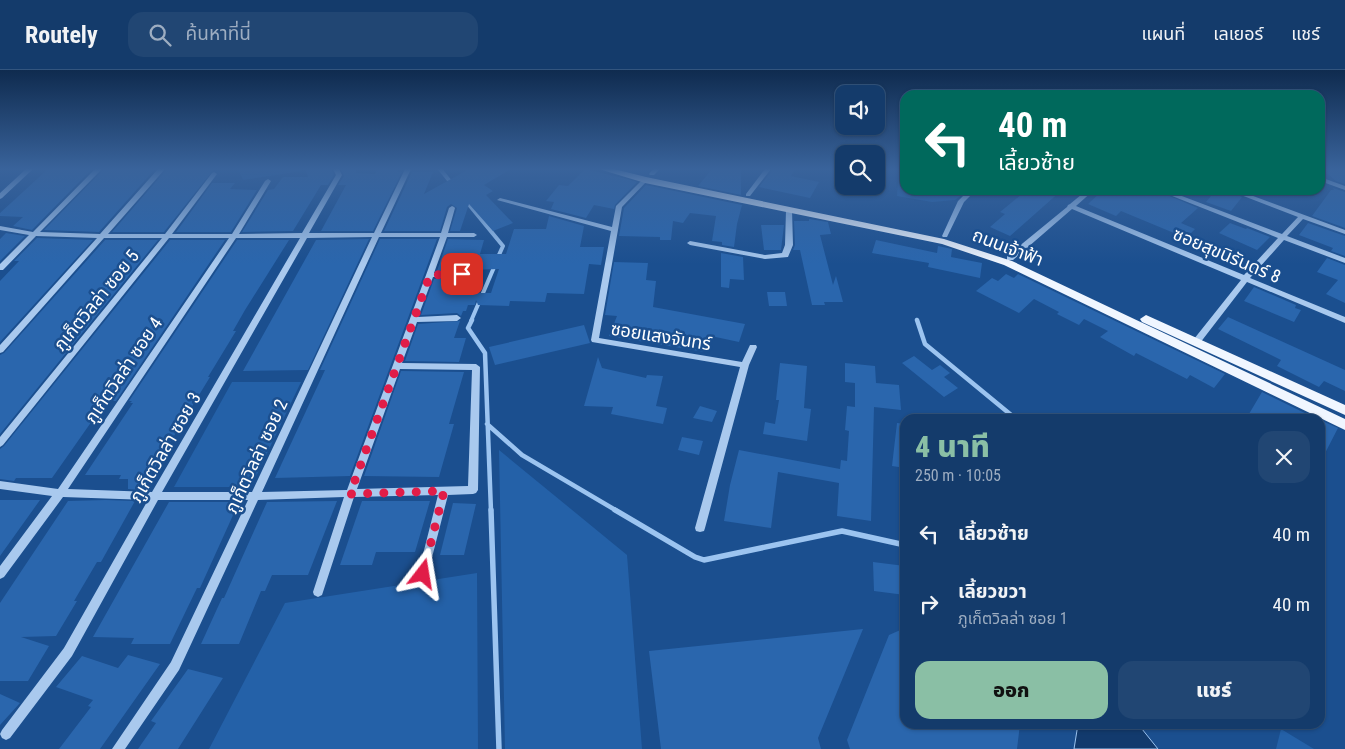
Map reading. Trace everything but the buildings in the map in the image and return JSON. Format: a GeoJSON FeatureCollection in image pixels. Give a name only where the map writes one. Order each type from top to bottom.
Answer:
{"type":"FeatureCollection","features":[{"type":"Feature","properties":{"kind":"main road","name":"ถนนเจ้าฟ้า"},"geometry":{"type":"LineString","coordinates":[[753,201],[789,210],[944,242],[1008,262],[1322,414]]}},
{"type":"Feature","properties":{"kind":"main road","name":"ถนนเจ้าฟ้า"},"geometry":{"type":"LineString","coordinates":[[775,201],[946,236],[1010,258],[1197,341],[1345,410]]}},
{"type":"Feature","properties":{"kind":"main road","name":"ถนนเจ้าฟ้า"},"geometry":{"type":"LineString","coordinates":[[1325,415],[1345,425]]}},
{"type":"Feature","properties":{"kind":"street"},"geometry":{"type":"LineString","coordinates":[[0,268],[68,201]]}},
{"type":"Feature","properties":{"kind":"street"},"geometry":{"type":"LineString","coordinates":[[0,350],[135,201]]}},
{"type":"Feature","properties":{"kind":"street","name":"ภูเก็ตวิลล่า ซอย 5"},"geometry":{"type":"LineString","coordinates":[[0,443],[194,201]]}},
{"type":"Feature","properties":{"kind":"street","name":"ภูเก็ตวิลล่า ซอย 4"},"geometry":{"type":"LineString","coordinates":[[0,574],[60,493],[234,236],[256,201]]}},
{"type":"Feature","properties":{"kind":"street","name":"ภูเก็ตวิลล่า ซอย 3"},"geometry":{"type":"LineString","coordinates":[[6,734],[68,652],[155,496],[325,201]]}},
{"type":"Feature","properties":{"kind":"street","name":"ภูเก็ตวิลล่า ซอย 2"},"geometry":{"type":"LineString","coordinates":[[118,749],[175,666],[394,201]]}},
{"type":"Feature","properties":{"kind":"street"},"geometry":{"type":"LineString","coordinates":[[503,201],[615,230]]}},
{"type":"Feature","properties":{"kind":"street","name":"ซอยแสงจันทร์"},"geometry":{"type":"LineString","coordinates":[[624,201],[619,206],[595,340],[745,365]]}},
{"type":"Feature","properties":{"kind":"street"},"geometry":{"type":"LineString","coordinates":[[946,236],[962,201]]}},
{"type":"Feature","properties":{"kind":"street"},"geometry":{"type":"LineString","coordinates":[[1010,258],[1077,201]]}},
{"type":"Feature","properties":{"kind":"street"},"geometry":{"type":"LineString","coordinates":[[1188,201],[1345,261]]}},
{"type":"Feature","properties":{"kind":"street"},"geometry":{"type":"LineString","coordinates":[[1260,201],[1345,232]]}},
{"type":"Feature","properties":{"kind":"street","name":"ซอยสุขนิรันดร์ 8"},"geometry":{"type":"LineString","coordinates":[[1070,206],[1345,320]]}},
{"type":"Feature","properties":{"kind":"street"},"geometry":{"type":"LineString","coordinates":[[318,592],[350,494],[444,236],[452,208]]}},
{"type":"Feature","properties":{"kind":"street"},"geometry":{"type":"LineString","coordinates":[[690,243],[765,256],[785,255],[788,245],[789,210]]}},
{"type":"Feature","properties":{"kind":"street"},"geometry":{"type":"LineString","coordinates":[[1197,341],[1245,279],[1302,216]]}},
{"type":"Feature","properties":{"kind":"street"},"geometry":{"type":"LineString","coordinates":[[0,228],[35,234],[105,236],[474,235]]}},
{"type":"Feature","properties":{"kind":"street"},"geometry":{"type":"LineString","coordinates":[[430,275],[479,274]]}},
{"type":"Feature","properties":{"kind":"street"},"geometry":{"type":"LineString","coordinates":[[414,320],[457,318]]}},
{"type":"Feature","properties":{"kind":"street"},"geometry":{"type":"LineString","coordinates":[[700,528],[745,365],[753,347]]}},
{"type":"Feature","properties":{"kind":"street"},"geometry":{"type":"LineString","coordinates":[[0,485],[60,493],[155,496],[255,496],[473,490],[476,367],[397,366]]}},
{"type":"Feature","properties":{"kind":"street"},"geometry":{"type":"LineString","coordinates":[[423,574],[444,491]]}},
{"type":"Feature","properties":{"kind":"shaded area"},"geometry":{"type":"Polygon","coordinates":[[[232,382],[301,382],[251,487],[174,487],[232,382]]]}},
{"type":"Feature","properties":{"kind":"shaded area"},"geometry":{"type":"Polygon","coordinates":[[[499,450],[627,555],[642,749],[505,749],[499,450]]]}},
{"type":"Feature","properties":{"kind":"shaded area"},"geometry":{"type":"Polygon","coordinates":[[[477,573],[478,749],[209,749],[285,603],[477,573]]]}},
{"type":"Feature","properties":{"kind":"shaded area"},"geometry":{"type":"Polygon","coordinates":[[[1077,729],[1142,729],[1158,749],[1074,749],[1077,729]]]}},
{"type":"Feature","properties":{"kind":"shaded area"},"geometry":{"type":"Polygon","coordinates":[[[1281,729],[1314,749],[1276,749],[1281,729]]]}},
{"type":"Feature","properties":{"kind":"waterway"},"geometry":{"type":"LineString","coordinates":[[466,201],[503,246],[498,257]]}},
{"type":"Feature","properties":{"kind":"waterway"},"geometry":{"type":"LineString","coordinates":[[471,321],[495,265]]}},
{"type":"Feature","properties":{"kind":"waterway"},"geometry":{"type":"LineString","coordinates":[[472,320],[468,328],[485,353],[488,425]]}},
{"type":"Feature","properties":{"kind":"waterway"},"geometry":{"type":"LineString","coordinates":[[917,320],[925,344],[1010,414]]}},
{"type":"Feature","properties":{"kind":"waterway"},"geometry":{"type":"LineString","coordinates":[[488,425],[522,455],[617,511]]}},
{"type":"Feature","properties":{"kind":"waterway"},"geometry":{"type":"LineString","coordinates":[[488,425],[491,511]]}},
{"type":"Feature","properties":{"kind":"waterway"},"geometry":{"type":"LineString","coordinates":[[491,510],[499,749]]}},
{"type":"Feature","properties":{"kind":"waterway"},"geometry":{"type":"LineString","coordinates":[[615,510],[695,557],[704,560],[842,531],[900,544]]}},
{"type":"Feature","properties":{"kind":"route"},"geometry":{"type":"LineString","coordinates":[[423,574],[444,491],[350,494],[430,275],[462,274]]}}]}
